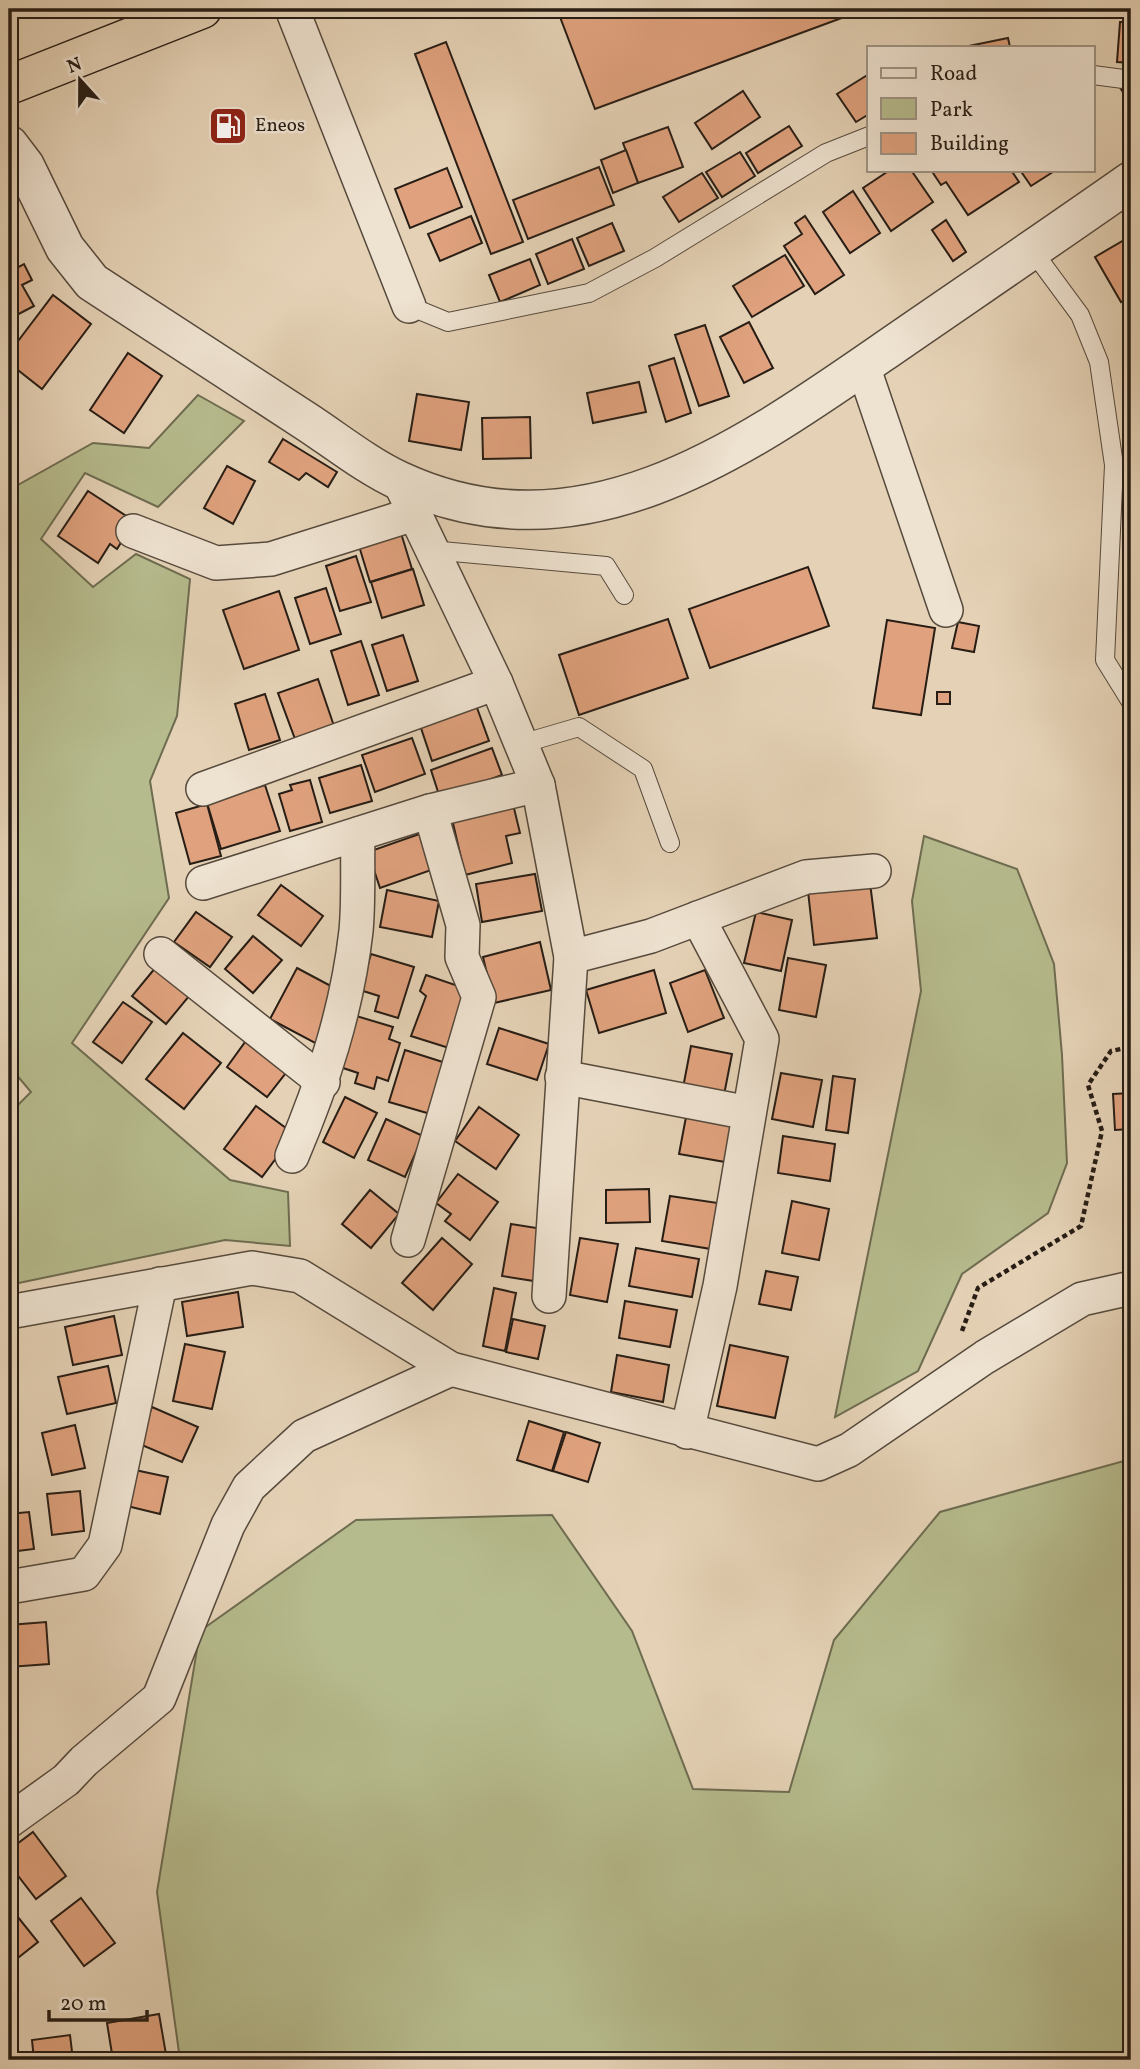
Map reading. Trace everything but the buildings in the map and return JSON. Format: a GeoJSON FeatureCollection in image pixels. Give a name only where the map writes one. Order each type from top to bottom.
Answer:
{"type":"FeatureCollection","features":[{"type":"Feature","properties":{"kind":"highway"},"geometry":{"type":"LineString","coordinates":[[9,85],[140,20],[202,9]]}},
{"type":"Feature","properties":{"kind":"street"},"geometry":{"type":"LineString","coordinates":[[292,9],[409,306]]}},
{"type":"Feature","properties":{"kind":"street"},"geometry":{"type":"LineString","coordinates":[[9,145],[25,166],[65,248],[92,282],[406,498],[533,512],[603,502],[671,480],[738,448],[863,366],[1131,181]]}},
{"type":"Feature","properties":{"kind":"street"},"geometry":{"type":"LineString","coordinates":[[863,366],[946,610]]}},
{"type":"Feature","properties":{"kind":"street"},"geometry":{"type":"LineString","coordinates":[[133,531],[216,563],[271,559],[406,498]]}},
{"type":"Feature","properties":{"kind":"street"},"geometry":{"type":"LineString","coordinates":[[406,498],[496,683],[538,785],[571,957],[550,1296]]}},
{"type":"Feature","properties":{"kind":"street"},"geometry":{"type":"LineString","coordinates":[[203,789],[496,683]]}},
{"type":"Feature","properties":{"kind":"street"},"geometry":{"type":"LineString","coordinates":[[204,883],[430,811],[538,785]]}},
{"type":"Feature","properties":{"kind":"street"},"geometry":{"type":"LineString","coordinates":[[408,1240],[480,997],[462,957],[463,925],[430,811]]}},
{"type":"Feature","properties":{"kind":"street"},"geometry":{"type":"LineString","coordinates":[[292,1156],[323,1083],[346,997],[354,942],[358,834]]}},
{"type":"Feature","properties":{"kind":"street"},"geometry":{"type":"LineString","coordinates":[[571,957],[651,936],[806,877],[874,872]]}},
{"type":"Feature","properties":{"kind":"street"},"geometry":{"type":"LineString","coordinates":[[687,1432],[720,1286],[762,1039],[698,918]]}},
{"type":"Feature","properties":{"kind":"street"},"geometry":{"type":"LineString","coordinates":[[161,954],[323,1083]]}},
{"type":"Feature","properties":{"kind":"street"},"geometry":{"type":"LineString","coordinates":[[562,1077],[749,1113]]}},
{"type":"Feature","properties":{"kind":"street"},"geometry":{"type":"LineString","coordinates":[[9,1312],[252,1268],[300,1276],[451,1370],[818,1464],[849,1450],[943,1385],[1082,1299],[1131,1288]]}},
{"type":"Feature","properties":{"kind":"street"},"geometry":{"type":"LineString","coordinates":[[9,1587],[85,1574],[105,1545],[160,1284]]}},
{"type":"Feature","properties":{"kind":"street"},"geometry":{"type":"LineString","coordinates":[[9,1821],[66,1780],[83,1761],[159,1698],[228,1525],[248,1487],[304,1436],[451,1370]]}},
{"type":"Feature","properties":{"kind":"lane"},"geometry":{"type":"LineString","coordinates":[[1094,75],[1131,80]]}},
{"type":"Feature","properties":{"kind":"lane"},"geometry":{"type":"LineString","coordinates":[[409,306],[448,322],[589,293],[655,258],[826,153],[867,137]]}},
{"type":"Feature","properties":{"kind":"lane"},"geometry":{"type":"LineString","coordinates":[[1032,250],[1080,315],[1099,362],[1114,465],[1105,660],[1131,702]]}},
{"type":"Feature","properties":{"kind":"lane"},"geometry":{"type":"LineString","coordinates":[[431,550],[606,566],[624,595]]}},
{"type":"Feature","properties":{"kind":"lane"},"geometry":{"type":"LineString","coordinates":[[521,744],[579,727],[643,769],[670,843]]}},
{"type":"Feature","properties":{"kind":"path"},"geometry":{"type":"LineString","coordinates":[[943,1385],[978,1288],[1081,1226],[1102,1131],[1088,1086],[1111,1051],[1131,1047]]}},
{"type":"Feature","properties":{"kind":"green space"},"geometry":{"type":"Polygon","coordinates":[[[198,395],[244,421],[158,507],[85,473],[41,539],[93,587],[136,554],[190,579],[177,716],[150,781],[169,898],[72,1043],[230,1180],[288,1192],[290,1246],[225,1240],[9,1285],[9,1114],[31,1092],[9,1066],[9,490],[93,443],[149,448],[198,395]]]}},
{"type":"Feature","properties":{"kind":"green space"},"geometry":{"type":"Polygon","coordinates":[[[924,836],[1017,869],[1054,964],[1067,1163],[1048,1213],[962,1274],[918,1371],[835,1417],[921,991],[912,901],[924,836]]]}},
{"type":"Feature","properties":{"kind":"green space"},"geometry":{"type":"Polygon","coordinates":[[[1131,1181],[1131,1238],[1126,1239],[1127,1185],[1131,1181]]]}},
{"type":"Feature","properties":{"kind":"green space"},"geometry":{"type":"Polygon","coordinates":[[[1131,1459],[1131,2060],[180,2060],[157,1892],[200,1631],[356,1520],[552,1515],[632,1631],[693,1789],[789,1792],[834,1640],[940,1512],[1131,1459]]]}},
{"type":"Feature","properties":{"kind":"place","name":"Eneos"},"geometry":{"type":"Point","coordinates":[228,126]}}]}
